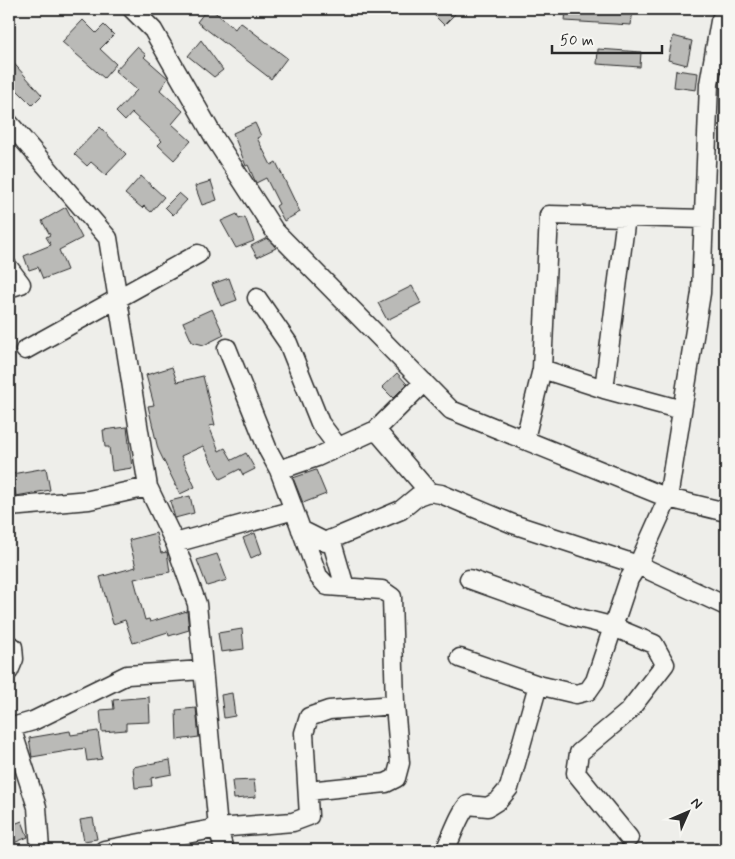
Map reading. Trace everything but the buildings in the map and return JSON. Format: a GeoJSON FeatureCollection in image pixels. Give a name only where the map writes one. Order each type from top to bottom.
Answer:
{"type":"FeatureCollection","features":[{"type":"Feature","properties":{"kind":"street"},"geometry":{"type":"LineString","coordinates":[[132,9],[153,30],[215,139],[274,230],[451,410],[668,498],[726,512]]}},
{"type":"Feature","properties":{"kind":"street"},"geometry":{"type":"LineString","coordinates":[[460,658],[538,685],[576,694],[588,691],[595,681],[611,626],[629,578],[638,565],[668,498],[701,293],[709,84],[720,21],[726,11]]}},
{"type":"Feature","properties":{"kind":"street"},"geometry":{"type":"LineString","coordinates":[[9,123],[108,238],[148,487],[175,543],[197,604],[218,828],[224,850]]}},
{"type":"Feature","properties":{"kind":"street"},"geometry":{"type":"LineString","coordinates":[[525,439],[542,369],[549,215],[704,219]]}},
{"type":"Feature","properties":{"kind":"street"},"geometry":{"type":"LineString","coordinates":[[604,389],[626,217]]}},
{"type":"Feature","properties":{"kind":"street"},"geometry":{"type":"LineString","coordinates":[[25,350],[198,254]]}},
{"type":"Feature","properties":{"kind":"street"},"geometry":{"type":"LineString","coordinates":[[9,268],[20,284],[9,288]]}},
{"type":"Feature","properties":{"kind":"street"},"geometry":{"type":"LineString","coordinates":[[257,298],[288,343],[320,422],[338,448]]}},
{"type":"Feature","properties":{"kind":"street"},"geometry":{"type":"LineString","coordinates":[[227,348],[268,450],[279,470],[318,576],[327,586],[382,590],[392,597],[395,705],[400,763],[396,778],[386,782],[308,791]]}},
{"type":"Feature","properties":{"kind":"street"},"geometry":{"type":"LineString","coordinates":[[542,369],[604,389],[682,410]]}},
{"type":"Feature","properties":{"kind":"street"},"geometry":{"type":"LineString","coordinates":[[279,470],[338,448],[376,430],[424,382]]}},
{"type":"Feature","properties":{"kind":"street"},"geometry":{"type":"LineString","coordinates":[[376,430],[429,492]]}},
{"type":"Feature","properties":{"kind":"street"},"geometry":{"type":"LineString","coordinates":[[9,507],[89,500],[148,487]]}},
{"type":"Feature","properties":{"kind":"street"},"geometry":{"type":"LineString","coordinates":[[301,530],[325,542],[401,510],[418,496],[429,492],[441,494],[514,524],[638,565],[726,606]]}},
{"type":"Feature","properties":{"kind":"street"},"geometry":{"type":"LineString","coordinates":[[175,543],[294,510]]}},
{"type":"Feature","properties":{"kind":"street"},"geometry":{"type":"LineString","coordinates":[[331,539],[345,587]]}},
{"type":"Feature","properties":{"kind":"street"},"geometry":{"type":"LineString","coordinates":[[469,579],[575,617],[611,626],[654,644],[665,664],[628,712],[579,753],[576,773],[629,838]]}},
{"type":"Feature","properties":{"kind":"street"},"geometry":{"type":"LineString","coordinates":[[9,645],[13,647],[14,659],[9,672]]}},
{"type":"Feature","properties":{"kind":"street"},"geometry":{"type":"LineString","coordinates":[[40,850],[37,807],[10,728],[33,721],[127,675],[203,670]]}},
{"type":"Feature","properties":{"kind":"street"},"geometry":{"type":"LineString","coordinates":[[445,850],[460,822],[463,810],[468,805],[488,807],[499,800],[509,788],[538,685]]}},
{"type":"Feature","properties":{"kind":"street"},"geometry":{"type":"LineString","coordinates":[[104,850],[141,848],[218,828],[294,822],[309,816],[304,734],[309,717],[329,710],[395,705]]}}]}
